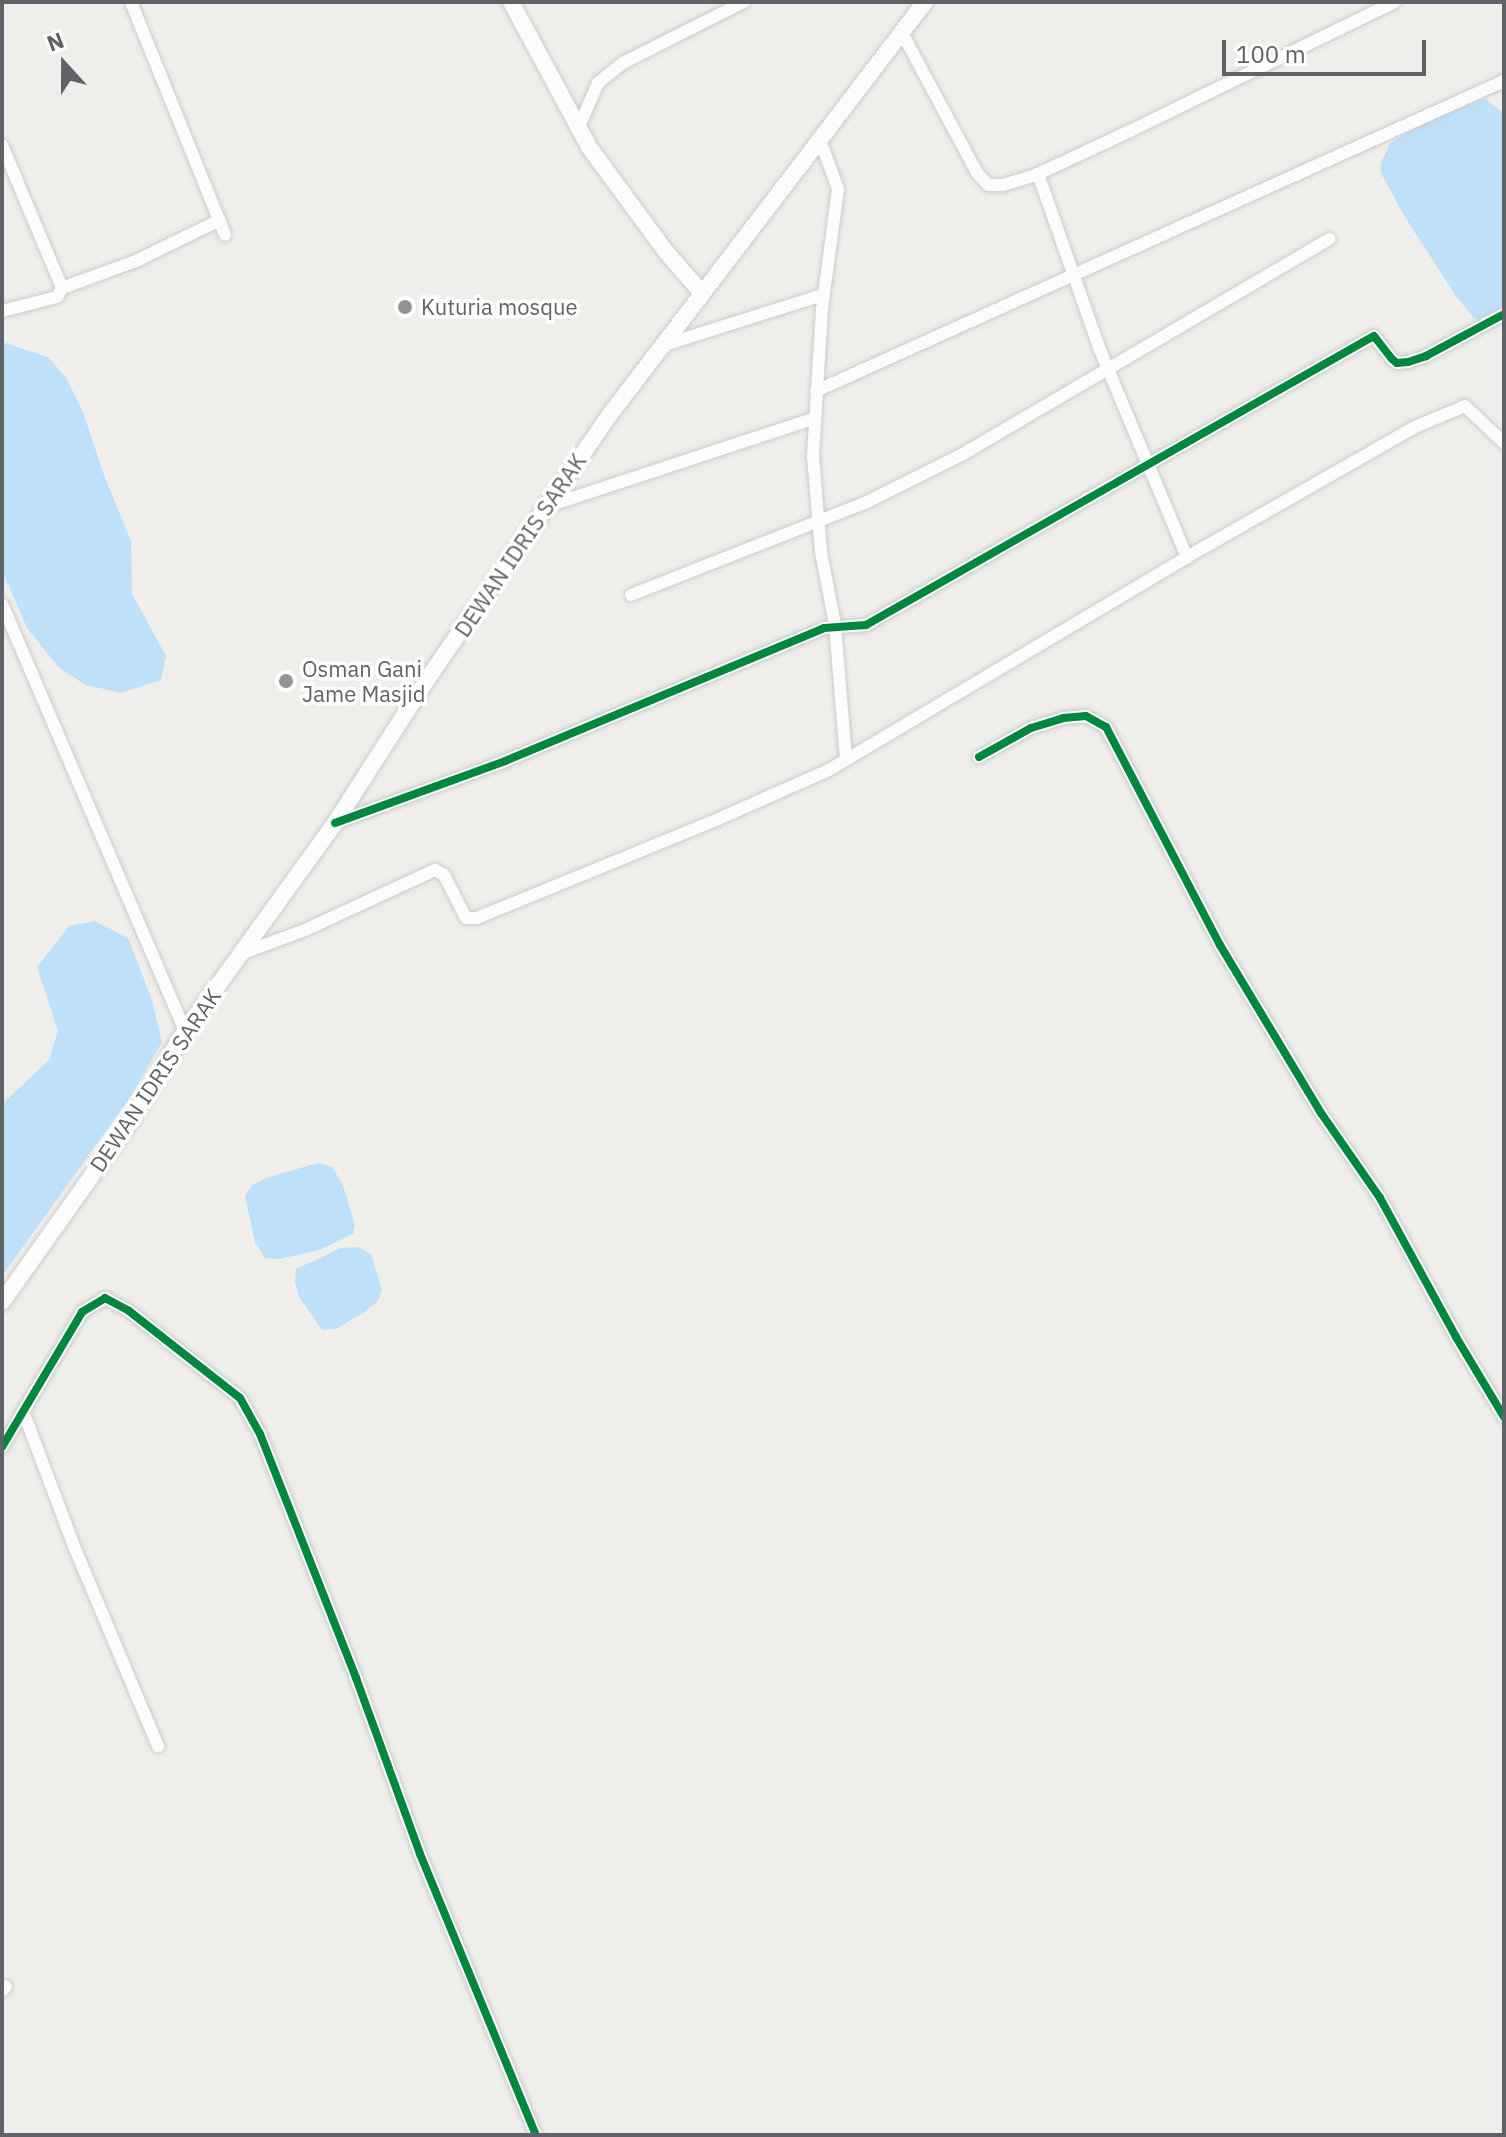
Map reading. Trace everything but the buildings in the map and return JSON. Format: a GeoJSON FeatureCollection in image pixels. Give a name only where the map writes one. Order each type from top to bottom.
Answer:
{"type":"FeatureCollection","features":[{"type":"Feature","properties":{"kind":"main road"},"geometry":{"type":"LineString","coordinates":[[511,2],[578,129],[667,253],[702,293]]}},
{"type":"Feature","properties":{"kind":"main road","name":"DEWAN IDRIS SARAK"},"geometry":{"type":"LineString","coordinates":[[2,1302],[128,1125],[185,1031],[335,823],[545,507],[702,293],[925,2]]}},
{"type":"Feature","properties":{"kind":"street"},"geometry":{"type":"LineString","coordinates":[[131,2],[225,235]]}},
{"type":"Feature","properties":{"kind":"street"},"geometry":{"type":"LineString","coordinates":[[578,129],[598,83],[623,63],[744,2]]}},
{"type":"Feature","properties":{"kind":"street"},"geometry":{"type":"LineString","coordinates":[[901,31],[977,173],[988,185],[1003,185],[1038,174],[1394,2]]}},
{"type":"Feature","properties":{"kind":"street"},"geometry":{"type":"LineString","coordinates":[[816,391],[1504,81]]}},
{"type":"Feature","properties":{"kind":"street"},"geometry":{"type":"LineString","coordinates":[[820,140],[838,189],[823,295],[813,456],[818,521],[835,625],[846,759]]}},
{"type":"Feature","properties":{"kind":"street"},"geometry":{"type":"LineString","coordinates":[[2,145],[62,288]]}},
{"type":"Feature","properties":{"kind":"street"},"geometry":{"type":"LineString","coordinates":[[1038,174],[1107,369],[1187,557]]}},
{"type":"Feature","properties":{"kind":"street"},"geometry":{"type":"LineString","coordinates":[[2,311],[57,297],[62,288],[136,261],[220,220]]}},
{"type":"Feature","properties":{"kind":"street"},"geometry":{"type":"LineString","coordinates":[[631,595],[865,503],[963,454],[1330,239]]}},
{"type":"Feature","properties":{"kind":"street"},"geometry":{"type":"LineString","coordinates":[[664,345],[823,295]]}},
{"type":"Feature","properties":{"kind":"street"},"geometry":{"type":"LineString","coordinates":[[335,823],[505,761],[835,625],[866,625],[1374,336],[1397,363],[1408,362],[1426,356],[1504,314]]}},
{"type":"Feature","properties":{"kind":"street"},"geometry":{"type":"LineString","coordinates":[[240,954],[305,930],[435,870],[444,875],[466,918],[477,918],[827,771],[1187,557],[1417,426],[1465,406],[1504,443]]}},
{"type":"Feature","properties":{"kind":"street"},"geometry":{"type":"LineString","coordinates":[[545,507],[815,418]]}},
{"type":"Feature","properties":{"kind":"street"},"geometry":{"type":"LineString","coordinates":[[2,604],[185,1031]]}},
{"type":"Feature","properties":{"kind":"street"},"geometry":{"type":"LineString","coordinates":[[979,757],[1031,728],[1063,718],[1086,716],[1106,727],[1220,945],[1321,1113],[1380,1198],[1504,1417]]}},
{"type":"Feature","properties":{"kind":"street"},"geometry":{"type":"LineString","coordinates":[[2,1447],[82,1312],[105,1298],[129,1311],[240,1398],[260,1434],[356,1678],[420,1854],[536,2135]]}},
{"type":"Feature","properties":{"kind":"street"},"geometry":{"type":"LineString","coordinates":[[23,1411],[76,1551],[158,1746]]}},
{"type":"Feature","properties":{"kind":"water"},"geometry":{"type":"Polygon","coordinates":[[[1485,99],[1504,113],[1504,307],[1479,319],[1474,318],[1456,296],[1403,214],[1381,173],[1381,163],[1390,143],[1429,120],[1485,99]]]}},
{"type":"Feature","properties":{"kind":"water"},"geometry":{"type":"Polygon","coordinates":[[[2,342],[48,357],[67,379],[84,415],[131,541],[132,594],[166,656],[161,680],[121,693],[86,685],[59,668],[27,628],[2,570],[2,342]]]}},
{"type":"Feature","properties":{"kind":"water"},"geometry":{"type":"Polygon","coordinates":[[[95,921],[128,938],[152,1000],[162,1042],[132,1095],[2,1276],[2,1104],[49,1060],[58,1031],[37,967],[69,926],[95,921]]]}},
{"type":"Feature","properties":{"kind":"water"},"geometry":{"type":"Polygon","coordinates":[[[318,1163],[332,1167],[343,1186],[355,1225],[353,1234],[319,1250],[280,1259],[265,1258],[255,1242],[245,1196],[251,1186],[269,1177],[318,1163]]]}},
{"type":"Feature","properties":{"kind":"water"},"geometry":{"type":"Polygon","coordinates":[[[358,1247],[371,1254],[382,1290],[378,1301],[336,1329],[322,1330],[299,1297],[296,1269],[341,1248],[358,1247]]]}},
{"type":"Feature","properties":{"kind":"cycle path"},"geometry":{"type":"LineString","coordinates":[[335,823],[505,761],[824,628],[866,625],[1374,336],[1397,363],[1408,362],[1426,356],[1504,314]]}},
{"type":"Feature","properties":{"kind":"cycle path"},"geometry":{"type":"LineString","coordinates":[[979,757],[1031,728],[1063,718],[1086,716],[1106,727],[1220,945],[1321,1113],[1380,1198],[1504,1417]]}},
{"type":"Feature","properties":{"kind":"cycle path"},"geometry":{"type":"LineString","coordinates":[[2,1447],[82,1312],[105,1298],[129,1311],[240,1398],[260,1434],[356,1678],[420,1854],[536,2135]]}},
{"type":"Feature","properties":{"kind":"place","name":"Kuturia mosque"},"geometry":{"type":"Point","coordinates":[405,307]}},
{"type":"Feature","properties":{"kind":"place","name":"Osman Gani Jame Masjid"},"geometry":{"type":"Point","coordinates":[286,681]}}]}
